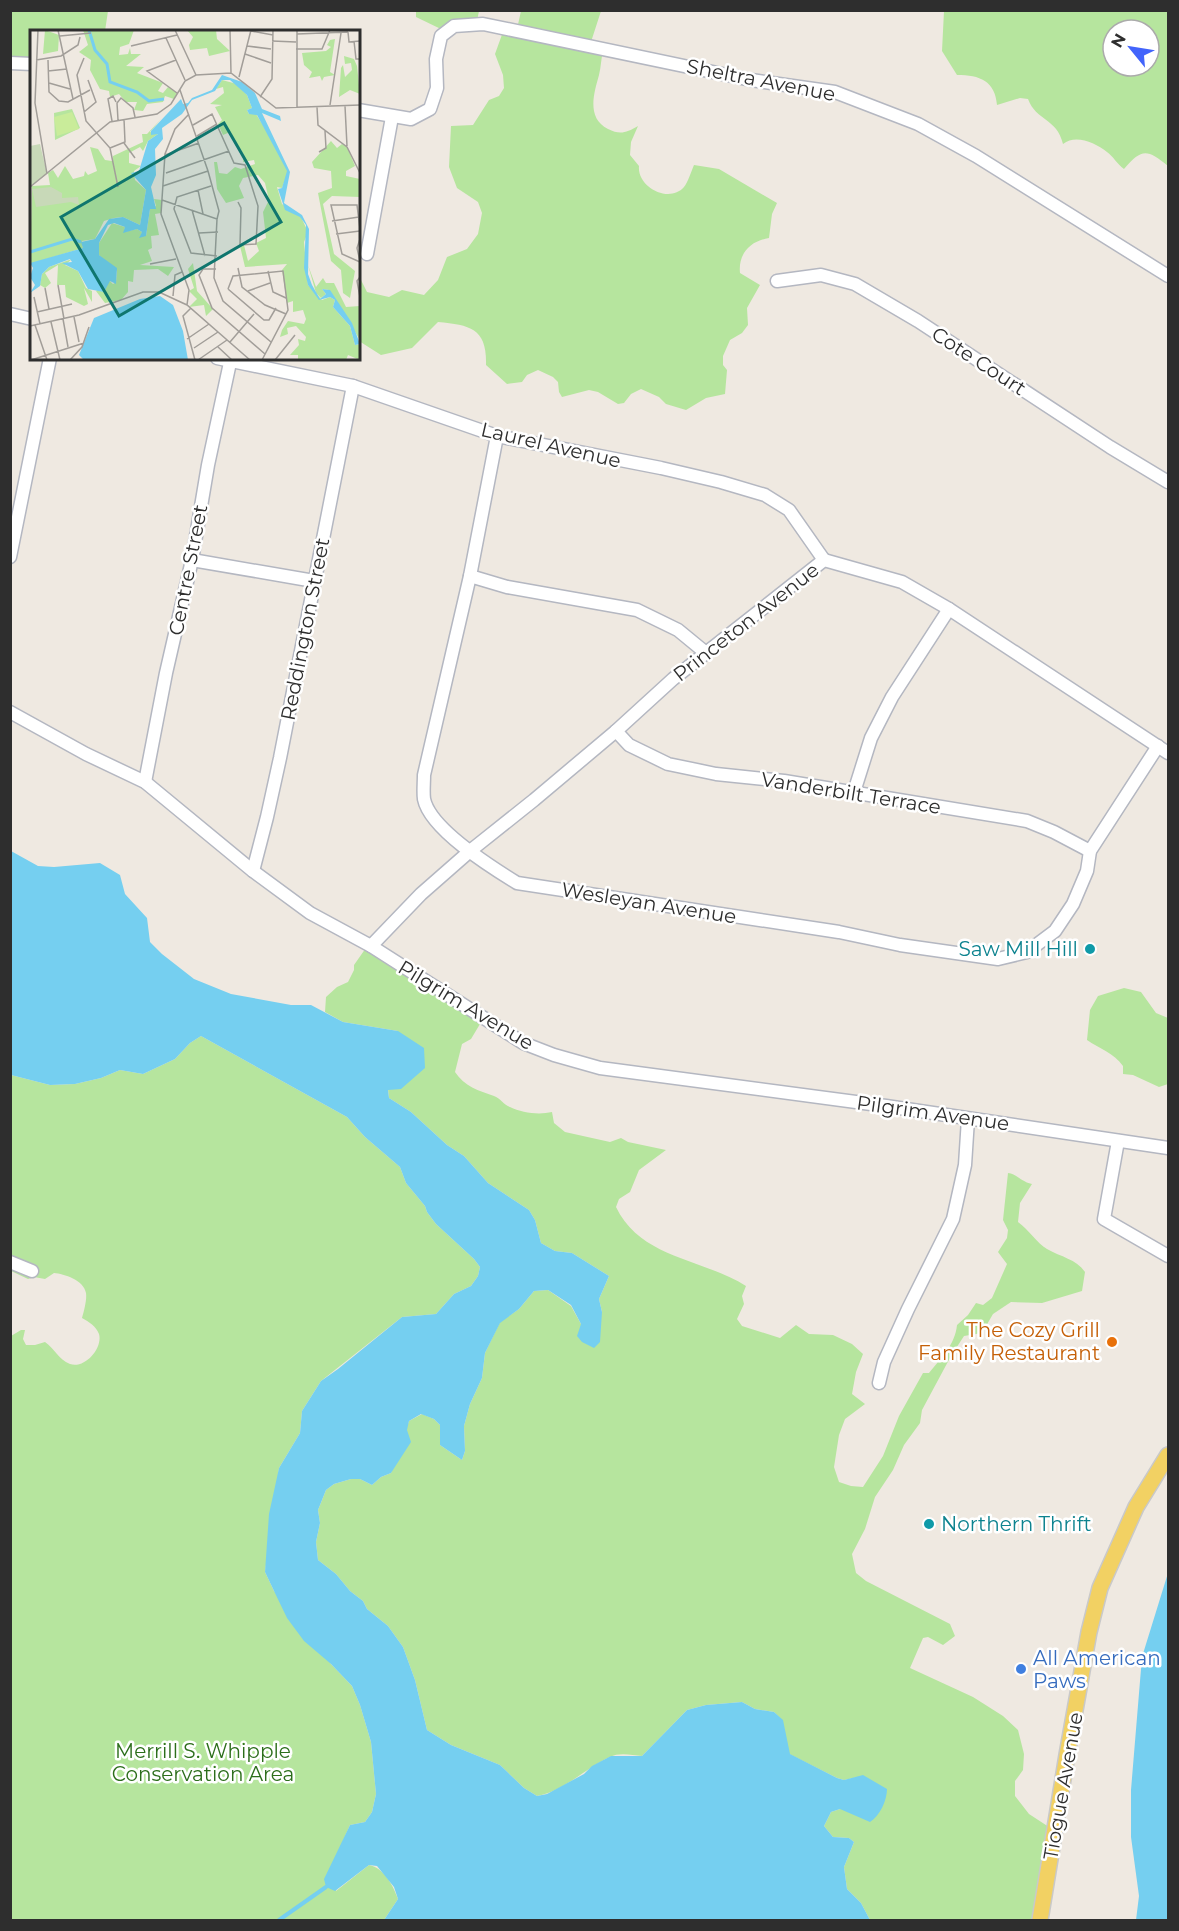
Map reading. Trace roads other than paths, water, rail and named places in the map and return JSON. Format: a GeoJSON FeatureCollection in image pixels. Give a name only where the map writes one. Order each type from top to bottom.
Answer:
{"type":"FeatureCollection","features":[{"type":"Feature","properties":{"kind":"main road","name":"Tiogue Avenue"},"geometry":{"type":"LineString","coordinates":[[1040,1920],[1089,1632],[1100,1588],[1136,1507],[1168,1455]]}},
{"type":"Feature","properties":{"kind":"street","name":"Sheltra Avenue"},"geometry":{"type":"LineString","coordinates":[[392,117],[411,119],[430,109],[437,88],[436,59],[441,36],[454,26],[483,24],[751,80],[835,92],[928,129],[976,156],[1168,276]]}},
{"type":"Feature","properties":{"kind":"street"},"geometry":{"type":"LineString","coordinates":[[10,63],[30,64]]}},
{"type":"Feature","properties":{"kind":"street"},"geometry":{"type":"LineString","coordinates":[[360,110],[392,117],[367,254]]}},
{"type":"Feature","properties":{"kind":"street","name":"Cote Court"},"geometry":{"type":"LineString","coordinates":[[777,281],[821,275],[855,284],[910,316],[1110,447],[1168,482]]}},
{"type":"Feature","properties":{"kind":"street"},"geometry":{"type":"LineString","coordinates":[[10,314],[30,319]]}},
{"type":"Feature","properties":{"kind":"street"},"geometry":{"type":"LineString","coordinates":[[10,557],[50,360]]}},
{"type":"Feature","properties":{"kind":"street","name":"Laurel Avenue"},"geometry":{"type":"LineString","coordinates":[[231,360],[353,386],[497,436],[661,468],[765,495],[789,510],[824,560]]}},
{"type":"Feature","properties":{"kind":"street","name":"Centre Street"},"geometry":{"type":"LineString","coordinates":[[146,782],[166,673],[192,560],[208,465],[231,360]]}},
{"type":"Feature","properties":{"kind":"street","name":"Reddington Street"},"geometry":{"type":"LineString","coordinates":[[253,871],[280,758],[353,386]]}},
{"type":"Feature","properties":{"kind":"street","name":"Wesleyan Avenue"},"geometry":{"type":"LineString","coordinates":[[497,436],[470,576],[424,775],[424,800],[440,827],[488,865],[517,883],[838,932],[900,945],[998,958],[1027,952],[1055,932],[1073,904],[1087,871],[1090,851],[1163,750]]}},
{"type":"Feature","properties":{"kind":"street"},"geometry":{"type":"LineString","coordinates":[[192,560],[314,580]]}},
{"type":"Feature","properties":{"kind":"street","name":"Princeton Avenue"},"geometry":{"type":"LineString","coordinates":[[370,946],[421,894],[470,851],[616,731],[673,680],[824,560],[902,582],[949,609],[1163,750]]}},
{"type":"Feature","properties":{"kind":"street"},"geometry":{"type":"LineString","coordinates":[[470,576],[507,586],[637,610],[678,630],[706,653]]}},
{"type":"Feature","properties":{"kind":"street"},"geometry":{"type":"LineString","coordinates":[[854,792],[871,738],[892,697],[949,609]]}},
{"type":"Feature","properties":{"kind":"street","name":"Pilgrim Avenue"},"geometry":{"type":"LineString","coordinates":[[10,712],[86,754],[146,782],[253,871],[310,912],[370,946],[493,1026],[523,1043],[554,1055],[600,1068],[886,1106],[1168,1148]]}},
{"type":"Feature","properties":{"kind":"street","name":"Vanderbilt Terrace"},"geometry":{"type":"LineString","coordinates":[[616,731],[629,745],[668,764],[716,774],[784,781],[1027,821],[1090,851]]}},
{"type":"Feature","properties":{"kind":"street"},"geometry":{"type":"LineString","coordinates":[[879,1383],[884,1362],[953,1219],[965,1165],[968,1119]]}},
{"type":"Feature","properties":{"kind":"street"},"geometry":{"type":"LineString","coordinates":[[1118,1141],[1104,1219],[1168,1256]]}},
{"type":"Feature","properties":{"kind":"street"},"geometry":{"type":"LineString","coordinates":[[10,1262],[32,1270]]}},
{"type":"Feature","properties":{"kind":"water"},"geometry":{"type":"Polygon","coordinates":[[[11,851],[38,866],[100,863],[120,875],[125,894],[147,918],[150,942],[194,979],[231,994],[291,1005],[311,1005],[343,1022],[398,1031],[424,1048],[425,1068],[401,1089],[388,1090],[389,1098],[411,1112],[447,1145],[464,1156],[488,1183],[529,1210],[535,1220],[541,1243],[555,1251],[572,1253],[609,1276],[599,1299],[602,1312],[600,1342],[594,1348],[582,1342],[577,1336],[581,1324],[571,1305],[548,1290],[534,1291],[519,1309],[500,1323],[485,1353],[482,1378],[470,1404],[464,1426],[465,1451],[462,1460],[440,1445],[440,1425],[434,1419],[421,1414],[409,1421],[407,1430],[411,1442],[391,1473],[381,1477],[372,1485],[360,1479],[351,1479],[334,1484],[326,1490],[318,1510],[320,1523],[316,1542],[318,1560],[336,1574],[350,1591],[363,1601],[367,1609],[388,1626],[403,1647],[415,1680],[427,1730],[451,1745],[500,1765],[524,1788],[537,1796],[547,1794],[584,1774],[592,1766],[611,1756],[642,1756],[687,1710],[706,1705],[742,1702],[755,1709],[774,1712],[783,1720],[790,1754],[837,1778],[844,1780],[863,1775],[887,1789],[882,1807],[870,1822],[840,1809],[831,1812],[824,1826],[833,1837],[849,1838],[854,1842],[844,1867],[847,1889],[861,1903],[870,1920],[384,1920],[398,1899],[394,1887],[377,1866],[369,1865],[335,1891],[326,1887],[324,1879],[350,1825],[365,1822],[372,1812],[376,1794],[371,1742],[352,1686],[304,1641],[287,1618],[265,1572],[269,1514],[279,1468],[300,1433],[302,1411],[321,1381],[402,1317],[436,1314],[454,1294],[471,1286],[478,1276],[480,1267],[436,1224],[406,1183],[400,1167],[365,1137],[347,1117],[201,1036],[190,1043],[175,1059],[143,1074],[120,1070],[101,1078],[75,1084],[50,1085],[11,1075],[11,851]]]}},
{"type":"Feature","properties":{"kind":"water"},"geometry":{"type":"Polygon","coordinates":[[[1168,1573],[1168,1920],[1136,1920],[1139,1896],[1131,1837],[1131,1790],[1142,1657],[1168,1573]]]}},
{"type":"Feature","properties":{"kind":"waterway"},"geometry":{"type":"LineString","coordinates":[[279,1920],[326,1887]]}},
{"type":"Feature","properties":{"kind":"place","name":"Saw Mill Hill"},"geometry":{"type":"Point","coordinates":[1090,949]}},
{"type":"Feature","properties":{"kind":"place","name":"The Cozy Grill Family Restaurant"},"geometry":{"type":"Point","coordinates":[1112,1342]}},
{"type":"Feature","properties":{"kind":"place","name":"Northern Thrift"},"geometry":{"type":"Point","coordinates":[929,1524]}},
{"type":"Feature","properties":{"kind":"place","name":"All American Paws"},"geometry":{"type":"Point","coordinates":[1021,1669]}},
{"type":"Feature","properties":{"kind":"park label","name":"Merrill S. Whipple Conservation Area"},"geometry":{"type":"Point","coordinates":[203,1762]}}]}
